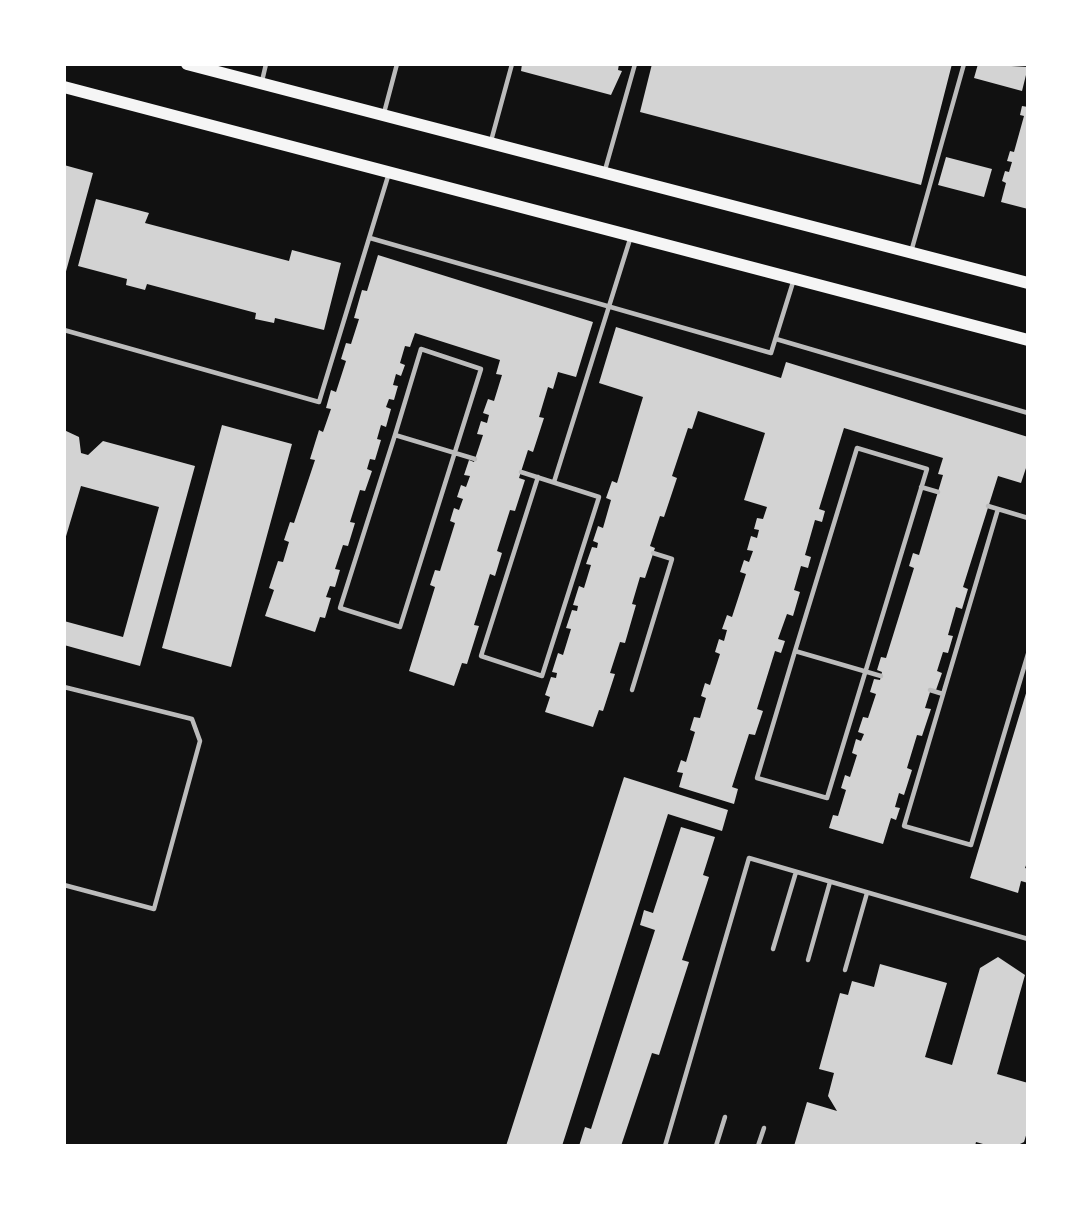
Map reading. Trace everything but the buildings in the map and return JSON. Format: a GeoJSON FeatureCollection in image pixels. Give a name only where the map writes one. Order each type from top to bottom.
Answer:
{"type":"FeatureCollection","features":[{"type":"Feature","properties":{"kind":"main road"},"geometry":{"type":"LineString","coordinates":[[187,64],[223,69],[261,84],[1028,283]]}},
{"type":"Feature","properties":{"kind":"main road"},"geometry":{"type":"LineString","coordinates":[[64,87],[1028,340]]}},
{"type":"Feature","properties":{"kind":"lane"},"geometry":{"type":"LineString","coordinates":[[261,84],[266,64]]}},
{"type":"Feature","properties":{"kind":"lane"},"geometry":{"type":"LineString","coordinates":[[383,115],[398,64]]}},
{"type":"Feature","properties":{"kind":"lane"},"geometry":{"type":"LineString","coordinates":[[490,143],[513,64]]}},
{"type":"Feature","properties":{"kind":"lane"},"geometry":{"type":"LineString","coordinates":[[604,173],[635,64]]}},
{"type":"Feature","properties":{"kind":"lane"},"geometry":{"type":"LineString","coordinates":[[911,252],[964,64]]}},
{"type":"Feature","properties":{"kind":"lane"},"geometry":{"type":"LineString","coordinates":[[64,330],[319,402],[389,173]]}},
{"type":"Feature","properties":{"kind":"lane"},"geometry":{"type":"LineString","coordinates":[[554,482],[631,236]]}},
{"type":"Feature","properties":{"kind":"lane"},"geometry":{"type":"LineString","coordinates":[[370,238],[771,353],[794,279]]}},
{"type":"Feature","properties":{"kind":"lane"},"geometry":{"type":"LineString","coordinates":[[776,339],[1028,413]]}},
{"type":"Feature","properties":{"kind":"lane"},"geometry":{"type":"LineString","coordinates":[[421,350],[481,369],[400,627],[340,608],[395,435],[421,350]]}},
{"type":"Feature","properties":{"kind":"lane"},"geometry":{"type":"LineString","coordinates":[[395,435],[476,459]]}},
{"type":"Feature","properties":{"kind":"lane"},"geometry":{"type":"LineString","coordinates":[[857,448],[927,469],[921,487],[827,798],[757,778],[857,448]]}},
{"type":"Feature","properties":{"kind":"lane"},"geometry":{"type":"LineString","coordinates":[[521,472],[538,477],[554,482],[599,497],[542,676],[481,656],[538,477]]}},
{"type":"Feature","properties":{"kind":"lane"},"geometry":{"type":"LineString","coordinates":[[921,487],[938,492]]}},
{"type":"Feature","properties":{"kind":"lane"},"geometry":{"type":"LineString","coordinates":[[988,507],[1028,518]]}},
{"type":"Feature","properties":{"kind":"lane"},"geometry":{"type":"LineString","coordinates":[[998,509],[904,826],[971,845],[1028,654]]}},
{"type":"Feature","properties":{"kind":"lane"},"geometry":{"type":"LineString","coordinates":[[588,533],[595,535]]}},
{"type":"Feature","properties":{"kind":"lane"},"geometry":{"type":"LineString","coordinates":[[632,690],[672,559],[653,553]]}},
{"type":"Feature","properties":{"kind":"lane"},"geometry":{"type":"LineString","coordinates":[[795,651],[881,676]]}},
{"type":"Feature","properties":{"kind":"lane"},"geometry":{"type":"LineString","coordinates":[[64,687],[192,719],[200,741],[154,909],[64,885]]}},
{"type":"Feature","properties":{"kind":"lane"},"geometry":{"type":"LineString","coordinates":[[930,690],[943,694]]}},
{"type":"Feature","properties":{"kind":"lane"},"geometry":{"type":"LineString","coordinates":[[665,1146],[749,858],[1028,939]]}},
{"type":"Feature","properties":{"kind":"lane"},"geometry":{"type":"LineString","coordinates":[[773,949],[796,872]]}},
{"type":"Feature","properties":{"kind":"lane"},"geometry":{"type":"LineString","coordinates":[[808,960],[830,882]]}},
{"type":"Feature","properties":{"kind":"lane"},"geometry":{"type":"LineString","coordinates":[[845,970],[867,892]]}},
{"type":"Feature","properties":{"kind":"lane"},"geometry":{"type":"LineString","coordinates":[[716,1146],[724,1117]]}},
{"type":"Feature","properties":{"kind":"lane"},"geometry":{"type":"LineString","coordinates":[[758,1146],[764,1128]]}}]}
